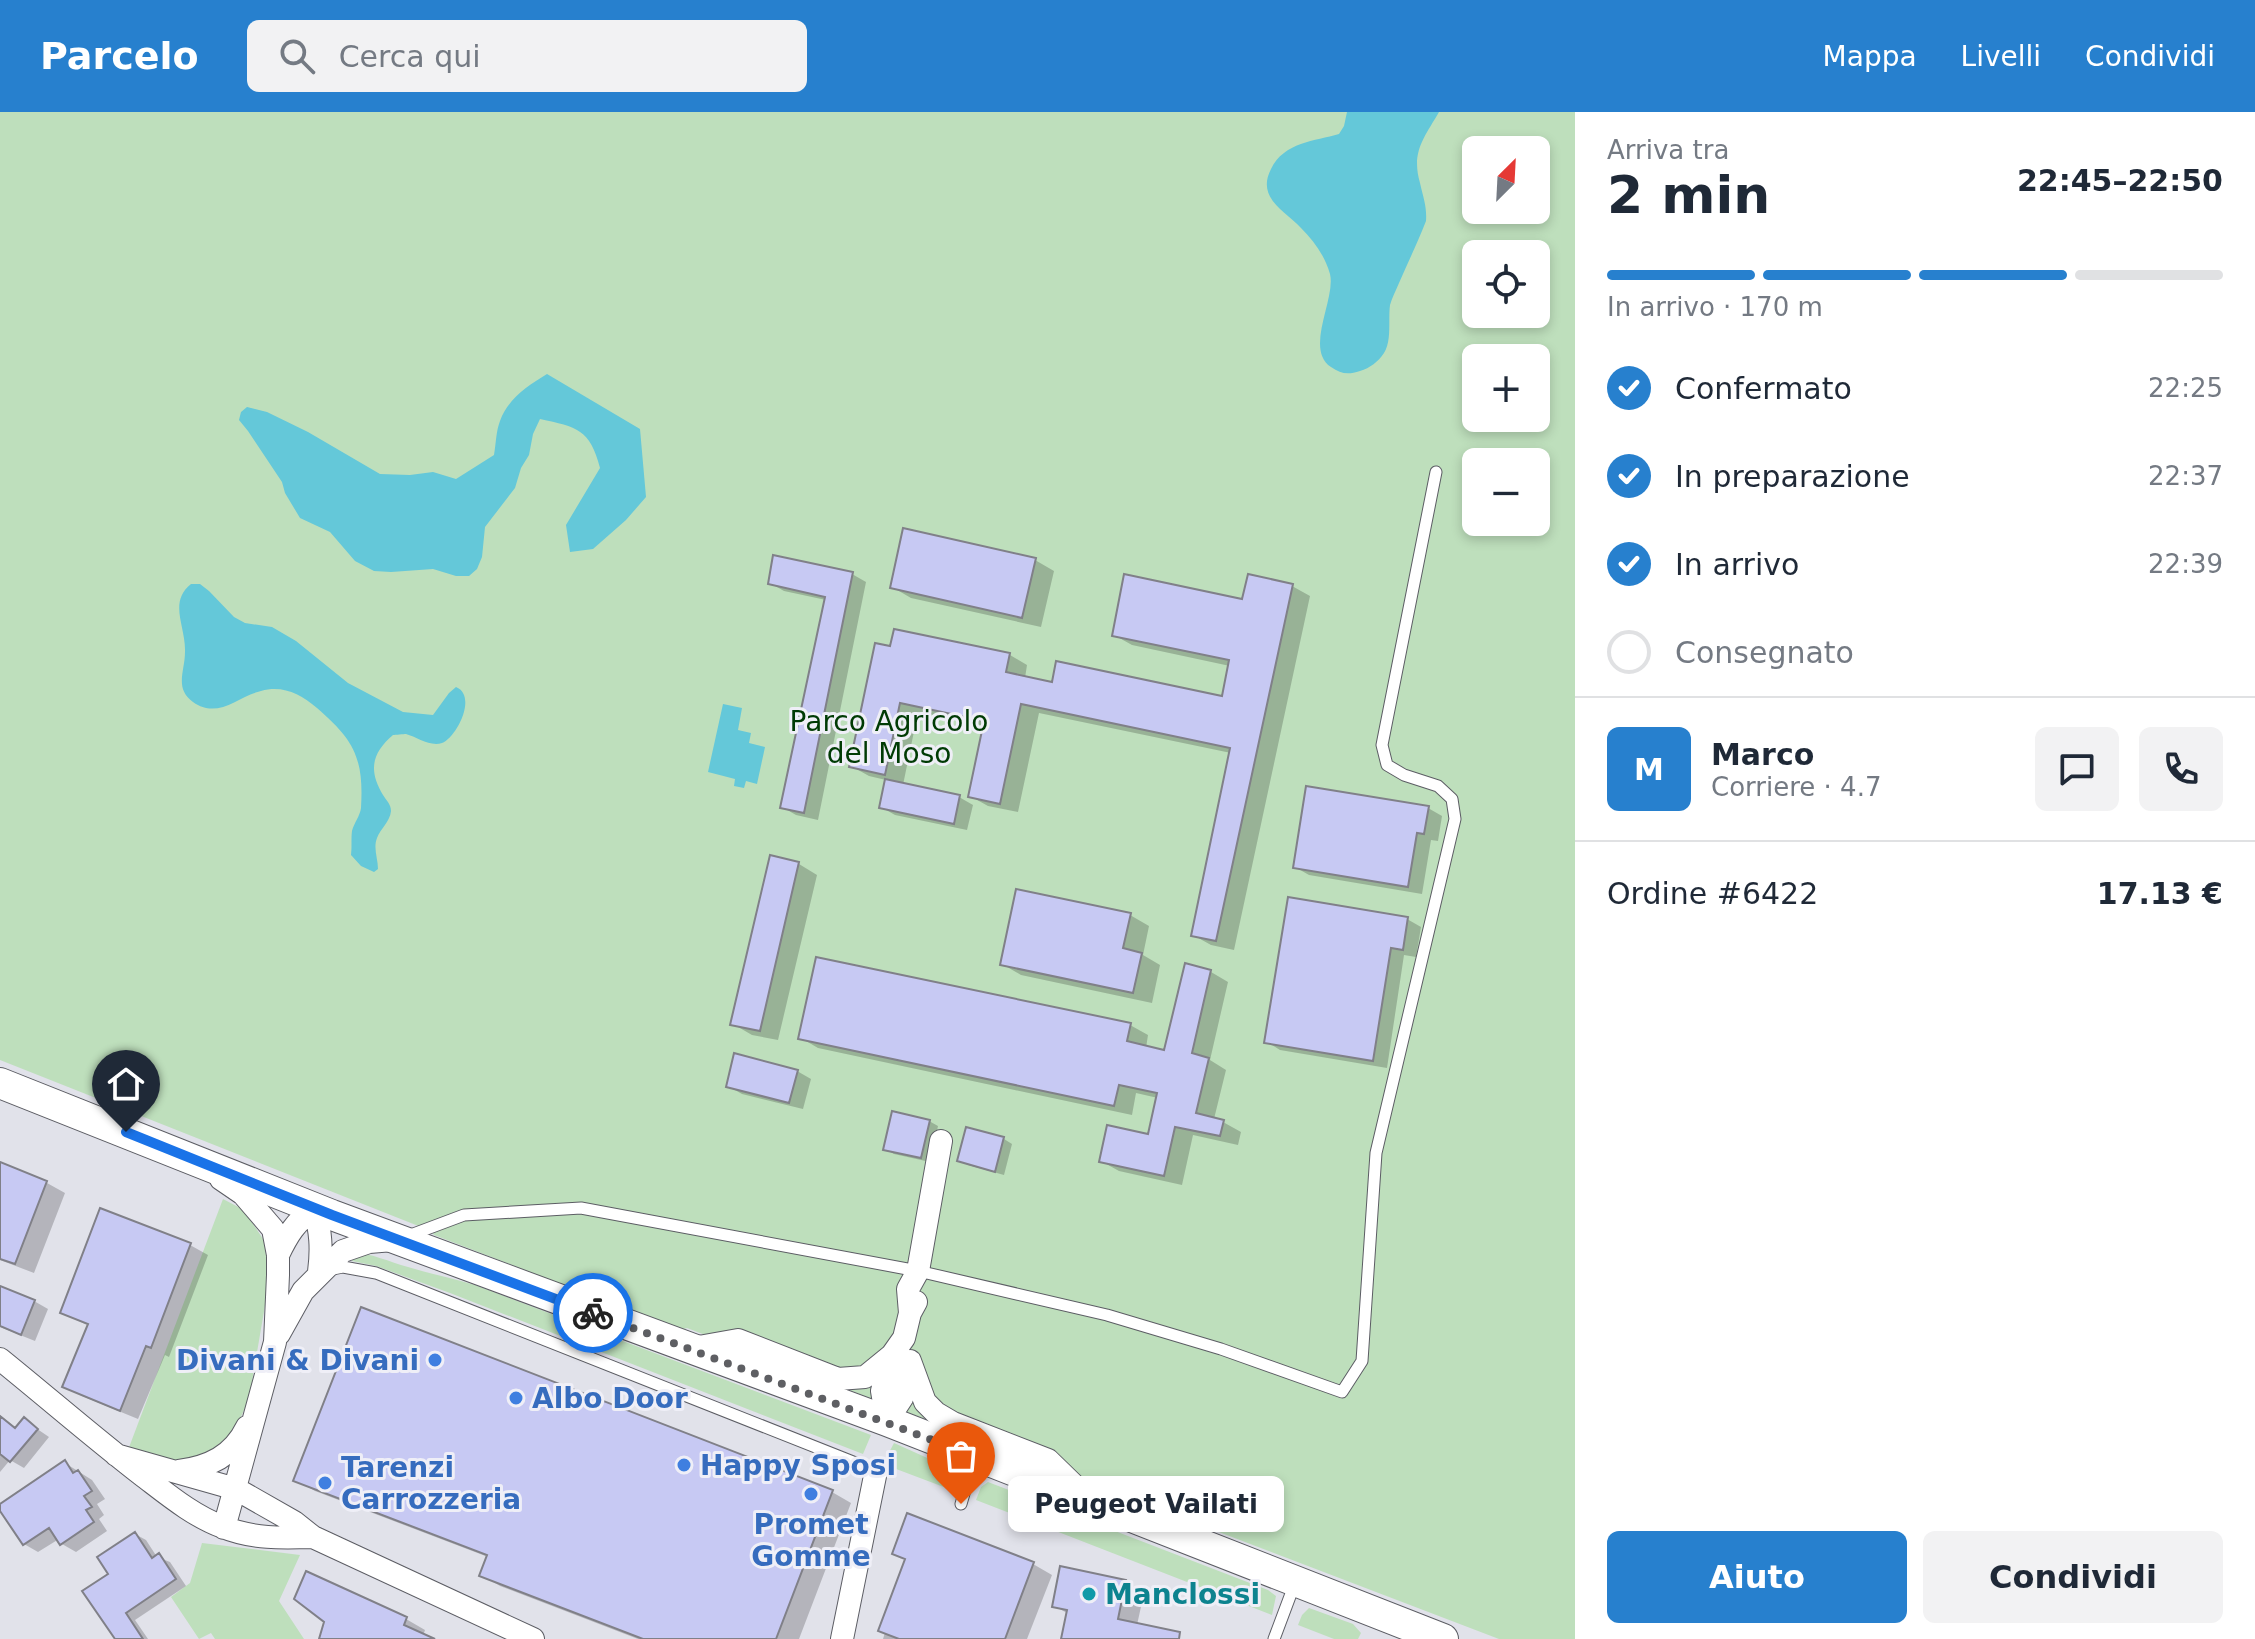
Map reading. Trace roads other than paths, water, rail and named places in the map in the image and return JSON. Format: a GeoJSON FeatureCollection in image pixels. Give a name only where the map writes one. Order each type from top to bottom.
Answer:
{"type":"FeatureCollection","features":[{"type":"Feature","properties":{"kind":"main road"},"geometry":{"type":"LineString","coordinates":[[0,1083],[396,1240],[887,1421],[1443,1639]]}},
{"type":"Feature","properties":{"kind":"street"},"geometry":{"type":"LineString","coordinates":[[887,1421],[882,1391],[902,1351],[910,1313],[922,1292],[918,1271],[941,1141]]}},
{"type":"Feature","properties":{"kind":"street"},"geometry":{"type":"LineString","coordinates":[[194,1160],[243,1194],[273,1229],[278,1255],[275,1342],[224,1528]]}},
{"type":"Feature","properties":{"kind":"street"},"geometry":{"type":"LineString","coordinates":[[278,1255],[298,1220],[314,1208],[322,1253],[319,1272]]}},
{"type":"Feature","properties":{"kind":"street"},"geometry":{"type":"LineString","coordinates":[[275,1342],[303,1291],[343,1251],[369,1242],[396,1240]]}},
{"type":"Feature","properties":{"kind":"street"},"geometry":{"type":"LineString","coordinates":[[689,1349],[738,1340],[838,1379],[865,1377],[902,1351]]}},
{"type":"Feature","properties":{"kind":"street"},"geometry":{"type":"LineString","coordinates":[[902,1351],[925,1402],[936,1413],[953,1423],[1048,1460],[1091,1501]]}},
{"type":"Feature","properties":{"kind":"street"},"geometry":{"type":"LineString","coordinates":[[0,1359],[116,1455],[203,1518],[224,1528],[267,1539],[313,1537]]}},
{"type":"Feature","properties":{"kind":"street"},"geometry":{"type":"LineString","coordinates":[[173,1472],[200,1469],[221,1459],[243,1436],[258,1405]]}},
{"type":"Feature","properties":{"kind":"street"},"geometry":{"type":"LineString","coordinates":[[116,1455],[236,1489],[294,1522],[313,1537],[533,1639]]}},
{"type":"Feature","properties":{"kind":"street"},"geometry":{"type":"LineString","coordinates":[[842,1639],[876,1471]]}},
{"type":"Feature","properties":{"kind":"lane"},"geometry":{"type":"LineString","coordinates":[[396,1240],[464,1215],[581,1208],[918,1271],[1107,1315],[1221,1349],[1342,1392],[1362,1361],[1376,1153],[1455,819],[1452,799],[1438,786],[1404,775],[1387,765],[1382,745],[1436,472]]}},
{"type":"Feature","properties":{"kind":"lane"},"geometry":{"type":"LineString","coordinates":[[319,1272],[343,1267],[376,1273],[876,1471]]}},
{"type":"Feature","properties":{"kind":"lane"},"geometry":{"type":"LineString","coordinates":[[961,1504],[975,1456]]}},
{"type":"Feature","properties":{"kind":"lane"},"geometry":{"type":"LineString","coordinates":[[1274,1639],[1295,1581]]}},
{"type":"Feature","properties":{"kind":"water"},"geometry":{"type":"Polygon","coordinates":[[[1347,112],[1439,112],[1418,154],[1426,221],[1390,305],[1386,348],[1370,366],[1348,373],[1331,367],[1323,359],[1320,348],[1331,284],[1325,261],[1310,238],[1274,203],[1267,188],[1271,169],[1284,153],[1301,144],[1339,134],[1347,112]]]}},
{"type":"Feature","properties":{"kind":"water"},"geometry":{"type":"Polygon","coordinates":[[[547,374],[640,429],[646,497],[626,520],[593,549],[570,552],[566,525],[600,468],[592,445],[580,432],[540,419],[515,488],[485,527],[482,557],[477,569],[469,576],[456,576],[433,569],[374,571],[355,561],[330,532],[300,518],[282,482],[239,420],[241,412],[247,407],[267,412],[380,474],[433,472],[456,479],[494,455],[503,413],[525,388],[547,374]]]}},
{"type":"Feature","properties":{"kind":"water"},"geometry":{"type":"Polygon","coordinates":[[[191,584],[200,584],[234,617],[245,623],[272,627],[296,641],[348,683],[403,712],[433,715],[456,687],[462,692],[465,707],[448,740],[433,744],[406,734],[393,735],[380,748],[374,762],[375,778],[391,811],[376,842],[378,869],[374,872],[361,866],[351,855],[352,831],[361,808],[361,776],[354,751],[330,719],[304,699],[284,690],[261,691],[211,709],[187,697],[182,685],[185,643],[179,607],[184,591],[191,584]]]}},
{"type":"Feature","properties":{"kind":"water"},"geometry":{"type":"Polygon","coordinates":[[[723,704],[742,708],[738,730],[751,733],[749,743],[765,747],[757,784],[746,781],[744,788],[734,786],[735,779],[708,772],[723,704]]]}},
{"type":"Feature","properties":{"kind":"place","name":"Divani & Divani"},"geometry":{"type":"Point","coordinates":[435,1360]}},
{"type":"Feature","properties":{"kind":"place","name":"Albo Door"},"geometry":{"type":"Point","coordinates":[516,1398]}},
{"type":"Feature","properties":{"kind":"place","name":"Happy Sposi"},"geometry":{"type":"Point","coordinates":[684,1465]}},
{"type":"Feature","properties":{"kind":"place","name":"Tarenzi Carrozzeria"},"geometry":{"type":"Point","coordinates":[325,1483]}},
{"type":"Feature","properties":{"kind":"place","name":"Promet Gomme"},"geometry":{"type":"Point","coordinates":[811,1494]}},
{"type":"Feature","properties":{"kind":"place","name":"Peugeot Vailati"},"geometry":{"type":"Point","coordinates":[961,1504]}},
{"type":"Feature","properties":{"kind":"place","name":"Manclossi"},"geometry":{"type":"Point","coordinates":[1089,1594]}},
{"type":"Feature","properties":{"kind":"park label","name":"Parco Agricolo del Moso"},"geometry":{"type":"Point","coordinates":[889,737]}}]}
